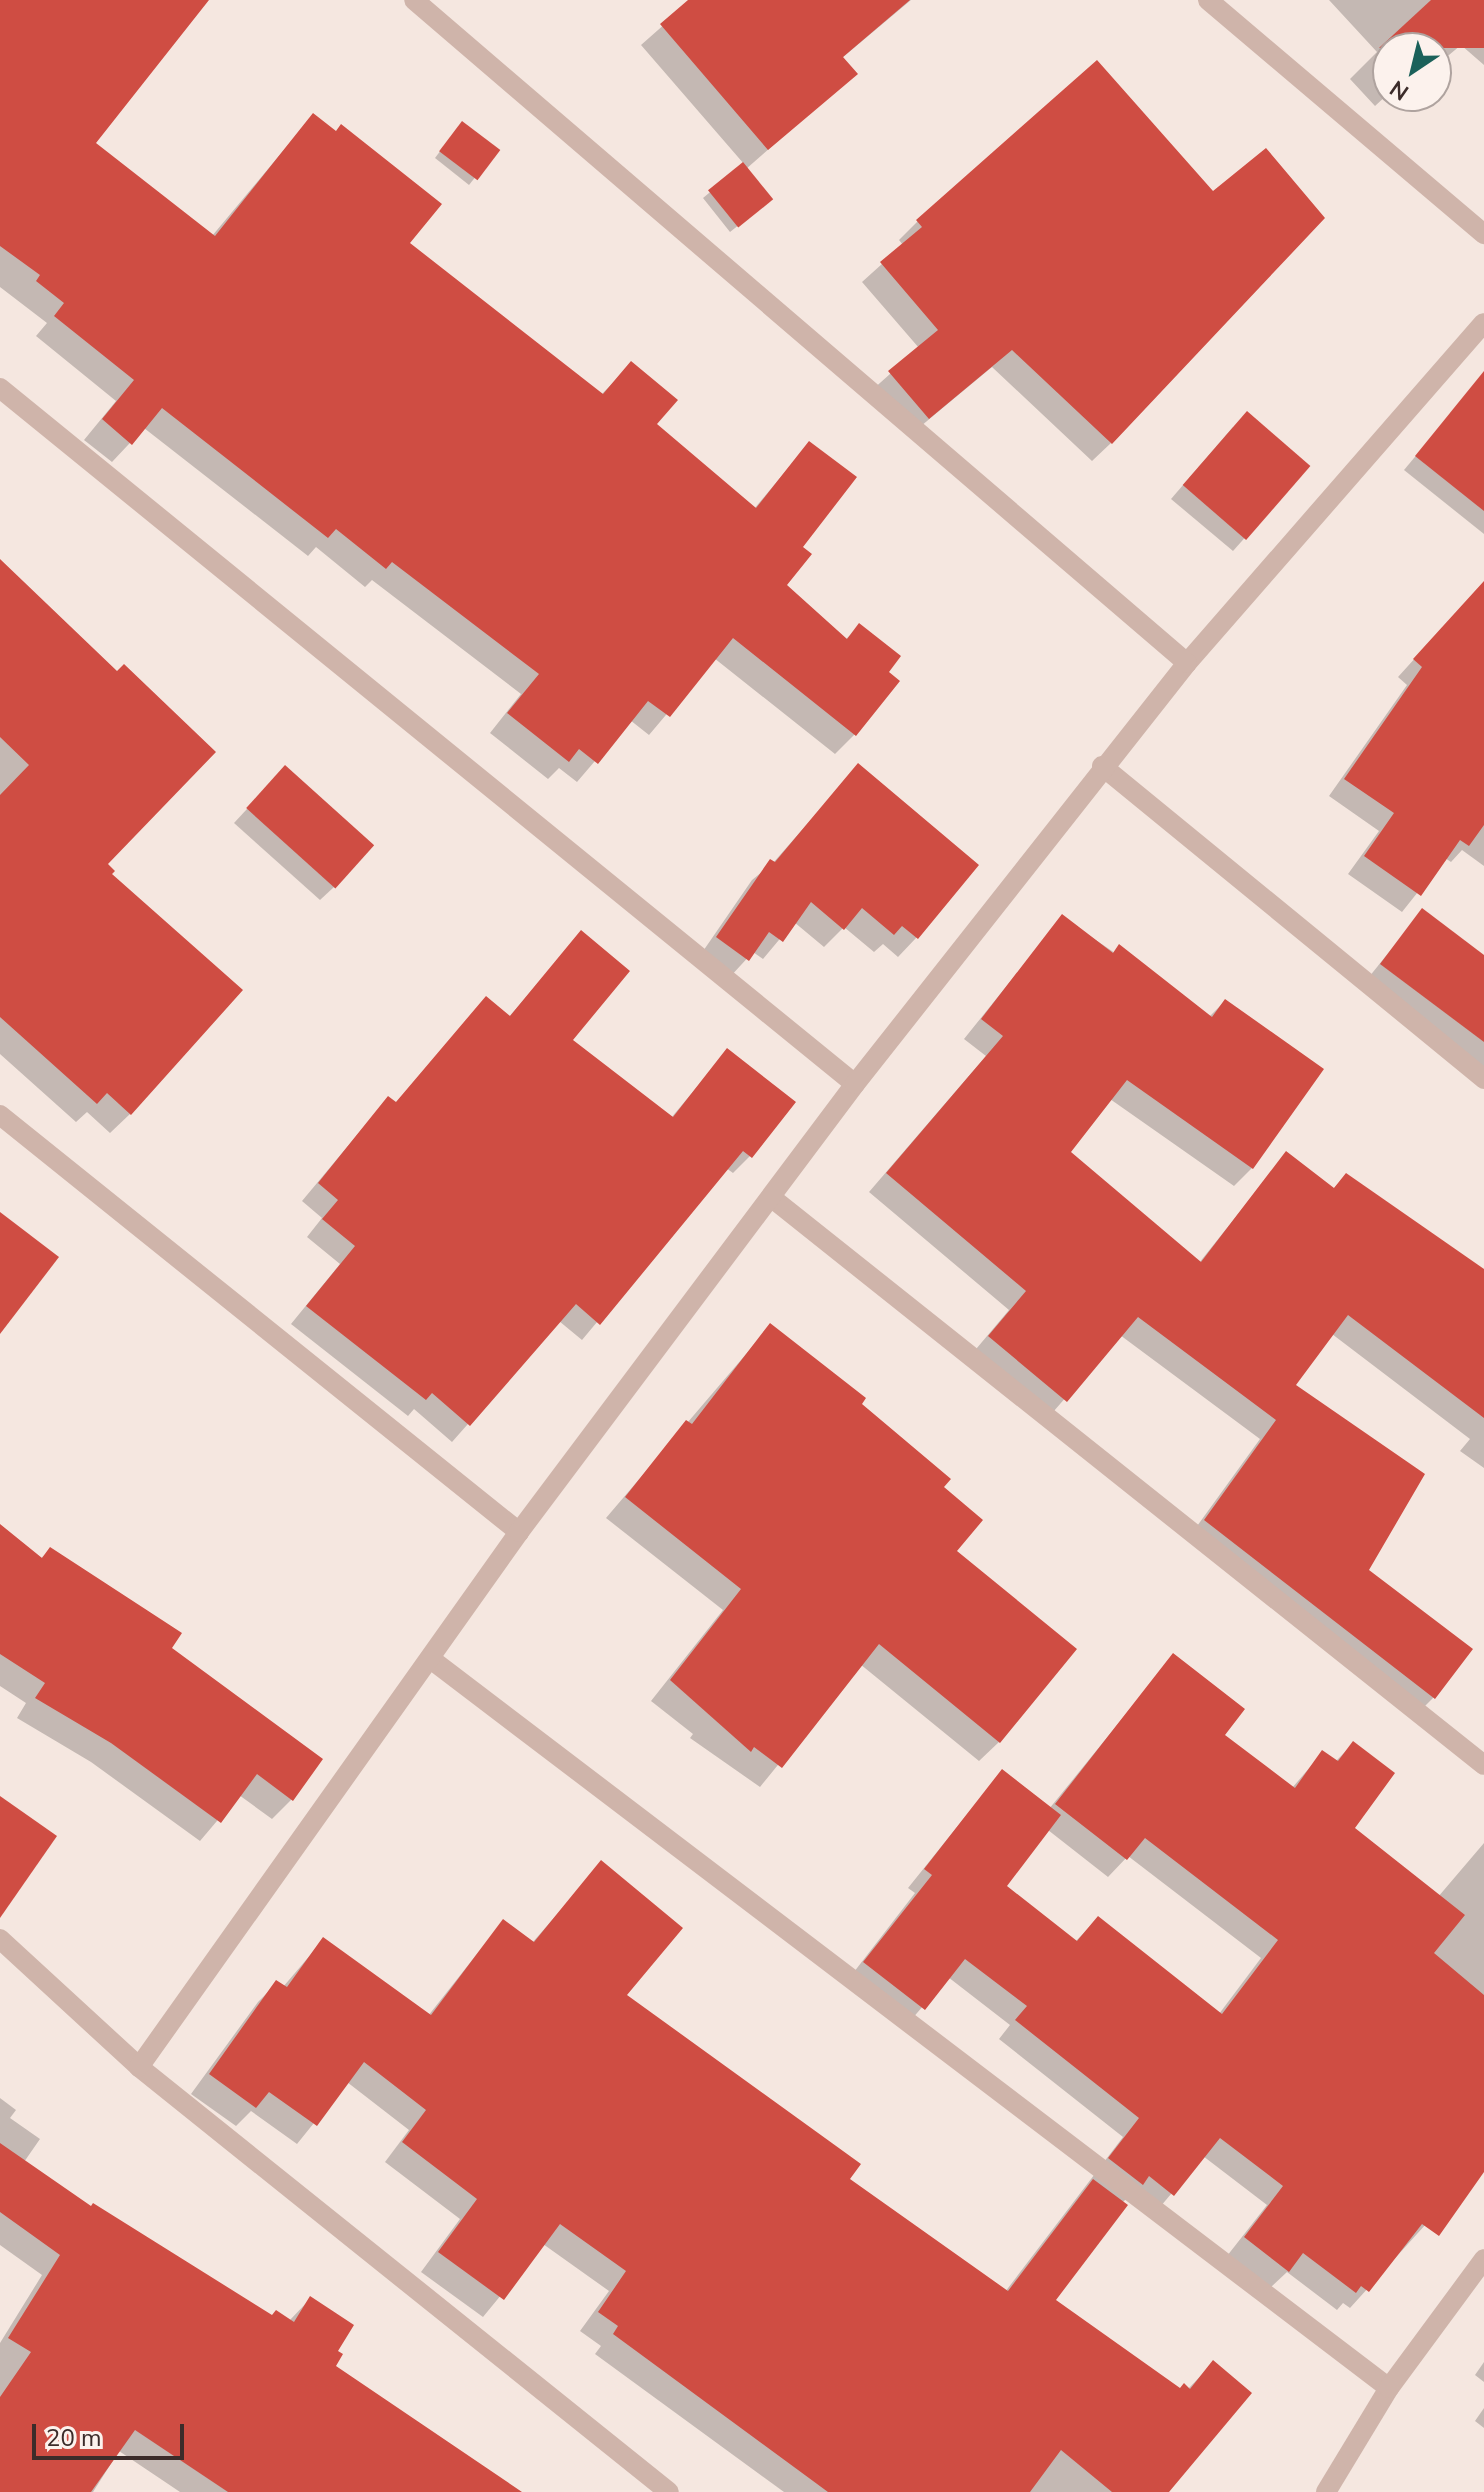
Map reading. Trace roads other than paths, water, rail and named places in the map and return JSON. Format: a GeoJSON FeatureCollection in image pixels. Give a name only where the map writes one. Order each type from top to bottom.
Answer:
{"type":"FeatureCollection","features":[{"type":"Feature","properties":{"kind":"street"},"geometry":{"type":"LineString","coordinates":[[414,0],[1187,663]]}},
{"type":"Feature","properties":{"kind":"street"},"geometry":{"type":"LineString","coordinates":[[1208,0],[1484,234]]}},
{"type":"Feature","properties":{"kind":"street"},"geometry":{"type":"LineString","coordinates":[[139,2067],[432,1660],[519,1532],[855,1084],[1102,766],[1187,663],[1484,323]]}},
{"type":"Feature","properties":{"kind":"street"},"geometry":{"type":"LineString","coordinates":[[0,388],[855,1084]]}},
{"type":"Feature","properties":{"kind":"street"},"geometry":{"type":"LineString","coordinates":[[1102,766],[1484,1079]]}},
{"type":"Feature","properties":{"kind":"street"},"geometry":{"type":"LineString","coordinates":[[0,1115],[519,1532]]}},
{"type":"Feature","properties":{"kind":"street"},"geometry":{"type":"LineString","coordinates":[[772,1198],[1484,1765]]}},
{"type":"Feature","properties":{"kind":"street"},"geometry":{"type":"LineString","coordinates":[[432,1660],[1389,2388]]}},
{"type":"Feature","properties":{"kind":"street"},"geometry":{"type":"LineString","coordinates":[[0,1939],[139,2067],[669,2492]]}},
{"type":"Feature","properties":{"kind":"street"},"geometry":{"type":"LineString","coordinates":[[1326,2492],[1389,2388],[1484,2259]]}}]}
